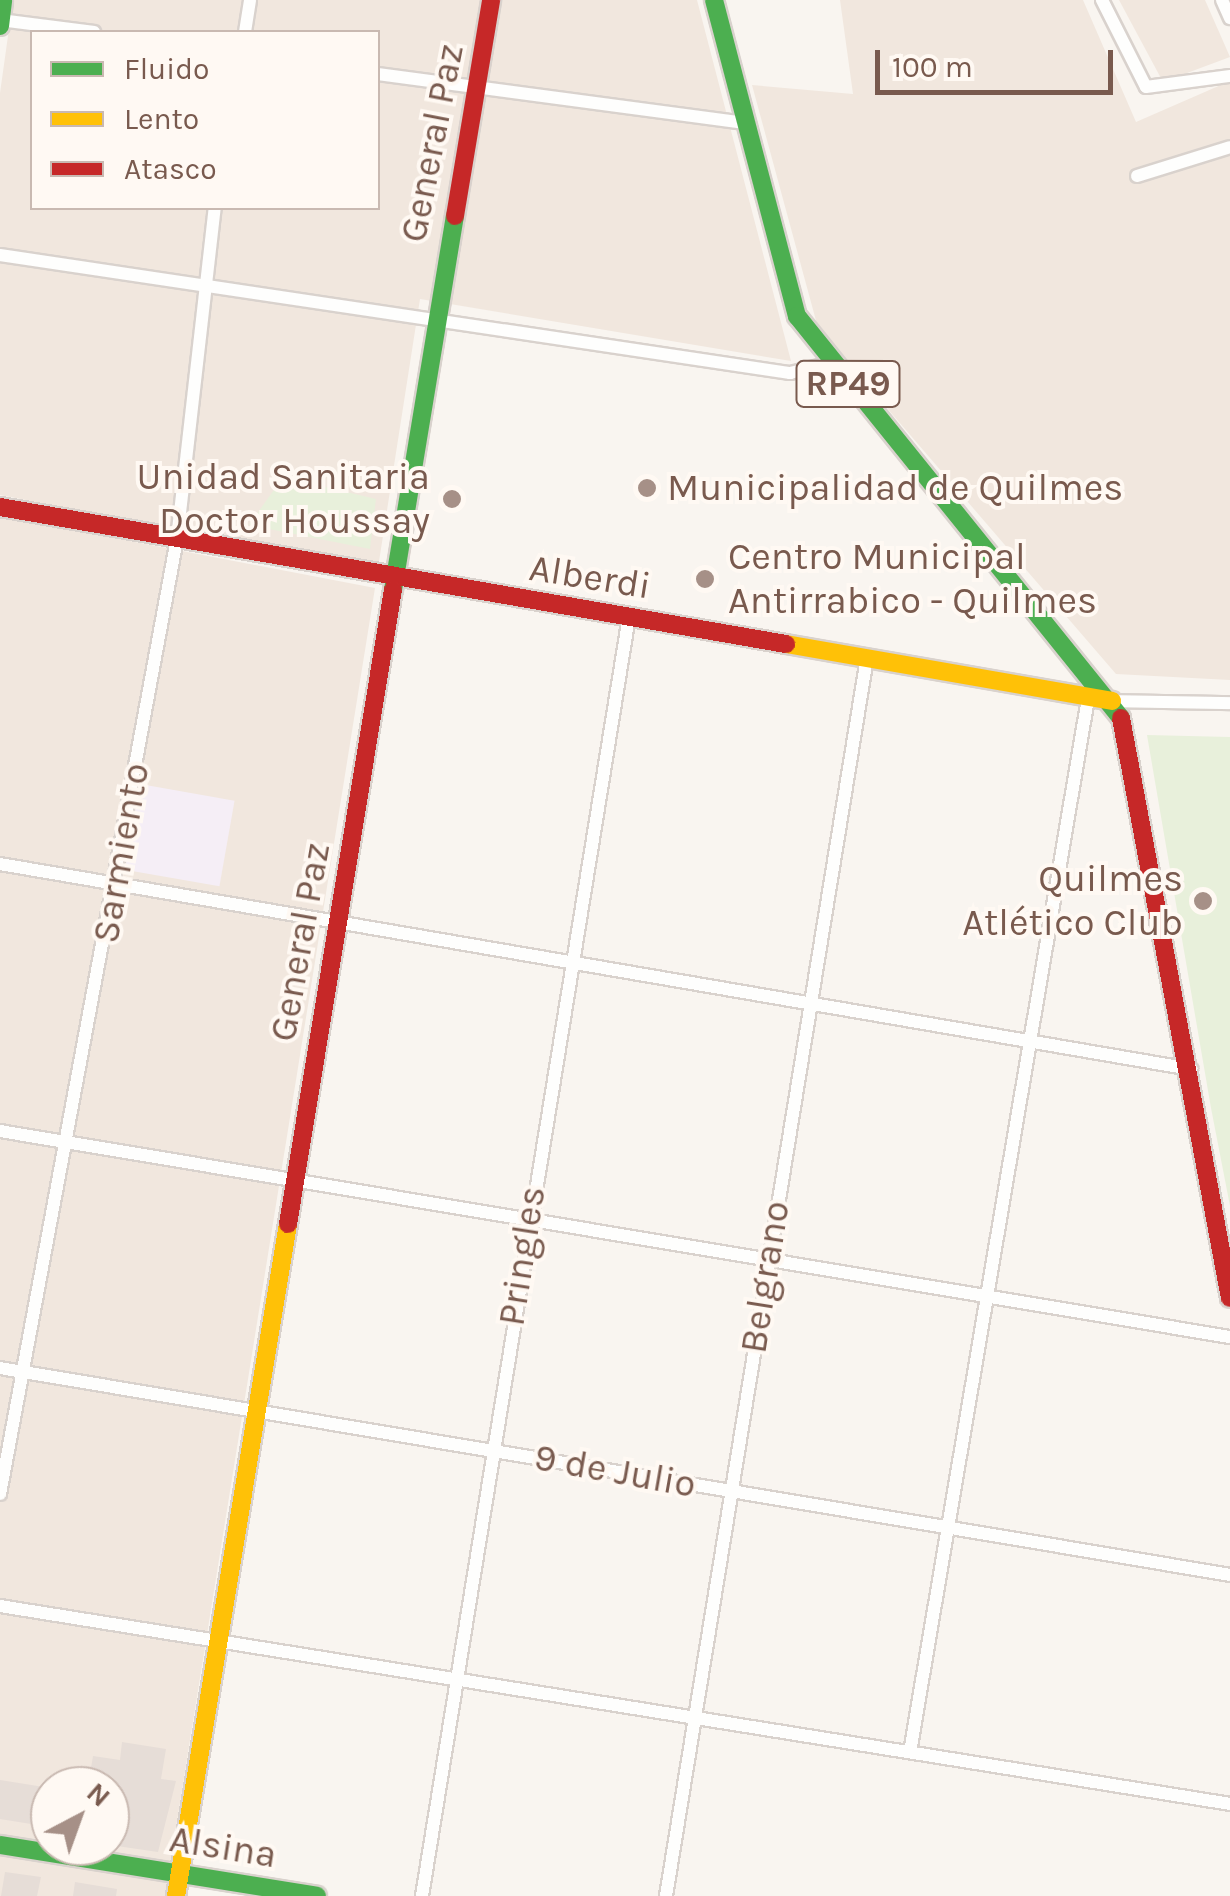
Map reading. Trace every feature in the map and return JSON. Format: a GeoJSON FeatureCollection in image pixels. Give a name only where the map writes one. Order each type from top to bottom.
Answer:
{"type":"FeatureCollection","features":[{"type":"Feature","properties":{"kind":"street"},"geometry":{"type":"LineString","coordinates":[[3,0],[0,22],[75,30]]}},
{"type":"Feature","properties":{"kind":"street"},"geometry":{"type":"LineString","coordinates":[[244,30],[250,0]]}},
{"type":"Feature","properties":{"kind":"street","name":"General Paz"},"geometry":{"type":"LineString","coordinates":[[176,1896],[338,919],[432,319],[491,0]]}},
{"type":"Feature","properties":{"kind":"street","name":"RP49"},"geometry":{"type":"LineString","coordinates":[[714,0],[787,294],[831,363],[1112,700],[1130,736],[1230,1298]]}},
{"type":"Feature","properties":{"kind":"street"},"geometry":{"type":"LineString","coordinates":[[1102,0],[1146,87],[1230,76]]}},
{"type":"Feature","properties":{"kind":"street"},"geometry":{"type":"LineString","coordinates":[[1222,0],[1230,18]]}},
{"type":"Feature","properties":{"kind":"street"},"geometry":{"type":"LineString","coordinates":[[380,74],[746,123]]}},
{"type":"Feature","properties":{"kind":"street"},"geometry":{"type":"LineString","coordinates":[[1138,176],[1230,146]]}},
{"type":"Feature","properties":{"kind":"street","name":"Sarmiento"},"geometry":{"type":"LineString","coordinates":[[0,1494],[177,539],[202,283],[215,210]]}},
{"type":"Feature","properties":{"kind":"street"},"geometry":{"type":"LineString","coordinates":[[0,255],[790,373],[831,363]]}},
{"type":"Feature","properties":{"kind":"street","name":"Alberdi"},"geometry":{"type":"LineString","coordinates":[[0,507],[1088,698],[1230,703]]}},
{"type":"Feature","properties":{"kind":"street","name":"Pringles"},"geometry":{"type":"LineString","coordinates":[[422,1896],[490,1450],[628,616]]}},
{"type":"Feature","properties":{"kind":"street","name":"Belgrano"},"geometry":{"type":"LineString","coordinates":[[666,1896],[698,1716],[807,1003],[867,658]]}},
{"type":"Feature","properties":{"kind":"street"},"geometry":{"type":"LineString","coordinates":[[910,1752],[1088,698]]}},
{"type":"Feature","properties":{"kind":"street"},"geometry":{"type":"LineString","coordinates":[[0,864],[338,919],[1192,1069]]}},
{"type":"Feature","properties":{"kind":"street"},"geometry":{"type":"LineString","coordinates":[[0,1131],[1230,1337]]}},
{"type":"Feature","properties":{"kind":"street","name":"9 de Julio"},"geometry":{"type":"LineString","coordinates":[[0,1368],[1230,1575]]}},
{"type":"Feature","properties":{"kind":"street"},"geometry":{"type":"LineString","coordinates":[[0,1606],[1230,1804]]}},
{"type":"Feature","properties":{"kind":"street","name":"Alsina"},"geometry":{"type":"LineString","coordinates":[[0,1845],[317,1896]]}},
{"type":"Feature","properties":{"kind":"shaded area"},"geometry":{"type":"Polygon","coordinates":[[[13,0],[697,0],[791,361],[420,299],[378,568],[0,495],[0,93],[13,0]]]}},
{"type":"Feature","properties":{"kind":"shaded area"},"geometry":{"type":"Polygon","coordinates":[[[840,0],[1083,0],[1136,122],[1230,81],[1230,680],[1116,674],[818,328],[752,85],[853,94],[840,0]]]}},
{"type":"Feature","properties":{"kind":"shaded area"},"geometry":{"type":"Polygon","coordinates":[[[1119,0],[1205,0],[1230,57],[1163,82],[1119,0]]]}},
{"type":"Feature","properties":{"kind":"shaded area"},"geometry":{"type":"Polygon","coordinates":[[[0,516],[375,588],[165,1896],[0,1896],[0,516]]]}},
{"type":"Feature","properties":{"kind":"shaded area"},"geometry":{"type":"Polygon","coordinates":[[[140,784],[235,801],[219,886],[125,870],[140,784]]]}},
{"type":"Feature","properties":{"kind":"green space"},"geometry":{"type":"Polygon","coordinates":[[[283,477],[376,499],[370,549],[249,525],[283,477]]]}},
{"type":"Feature","properties":{"kind":"green space","name":"Quilmes Atlético Club"},"geometry":{"type":"Polygon","coordinates":[[[1147,735],[1230,737],[1230,1206],[1211,1108],[1147,735]]]}},
{"type":"Feature","properties":{"kind":"building"},"geometry":{"type":"Polygon","coordinates":[[[122,1742],[166,1749],[161,1779],[176,1781],[158,1852],[130,1848],[130,1766],[91,1766],[93,1756],[120,1760],[122,1742]]]}},
{"type":"Feature","properties":{"kind":"building"},"geometry":{"type":"Polygon","coordinates":[[[0,1780],[30,1785],[30,1824],[0,1819],[0,1780]]]}},
{"type":"Feature","properties":{"kind":"building"},"geometry":{"type":"Polygon","coordinates":[[[5,1872],[41,1877],[37,1896],[1,1896],[5,1872]]]}},
{"type":"Feature","properties":{"kind":"building"},"geometry":{"type":"Polygon","coordinates":[[[75,1882],[117,1889],[116,1896],[73,1896],[75,1882]]]}},
{"type":"Feature","properties":{"kind":"traffic: fast"},"geometry":{"type":"LineString","coordinates":[[0,26],[3,0]]}},
{"type":"Feature","properties":{"kind":"traffic: fast"},"geometry":{"type":"LineString","coordinates":[[714,0],[797,316],[1121,718]]}},
{"type":"Feature","properties":{"kind":"traffic: fast"},"geometry":{"type":"LineString","coordinates":[[393,590],[455,216]]}},
{"type":"Feature","properties":{"kind":"traffic: fast"},"geometry":{"type":"LineString","coordinates":[[0,1845],[317,1896]]}},
{"type":"Feature","properties":{"kind":"traffic: slow"},"geometry":{"type":"LineString","coordinates":[[786,644],[1112,701]]}},
{"type":"Feature","properties":{"kind":"traffic: slow"},"geometry":{"type":"LineString","coordinates":[[176,1896],[288,1224]]}},
{"type":"Feature","properties":{"kind":"traffic: jam"},"geometry":{"type":"LineString","coordinates":[[455,216],[491,0]]}},
{"type":"Feature","properties":{"kind":"traffic: jam"},"geometry":{"type":"LineString","coordinates":[[0,507],[786,644]]}},
{"type":"Feature","properties":{"kind":"traffic: jam"},"geometry":{"type":"LineString","coordinates":[[288,1224],[393,590]]}},
{"type":"Feature","properties":{"kind":"traffic: jam"},"geometry":{"type":"LineString","coordinates":[[1121,718],[1230,1298]]}},
{"type":"Feature","properties":{"kind":"place","name":"Municipalidad de Quilmes"},"geometry":{"type":"Point","coordinates":[647,488]}},
{"type":"Feature","properties":{"kind":"place","name":"Unidad Sanitaria Doctor Houssay"},"geometry":{"type":"Point","coordinates":[452,499]}},
{"type":"Feature","properties":{"kind":"place","name":"Centro Municipal Antirrabico - Quilmes"},"geometry":{"type":"Point","coordinates":[705,579]}},
{"type":"Feature","properties":{"kind":"place","name":"Quilmes Atlético Club"},"geometry":{"type":"Point","coordinates":[1203,901]}}]}
